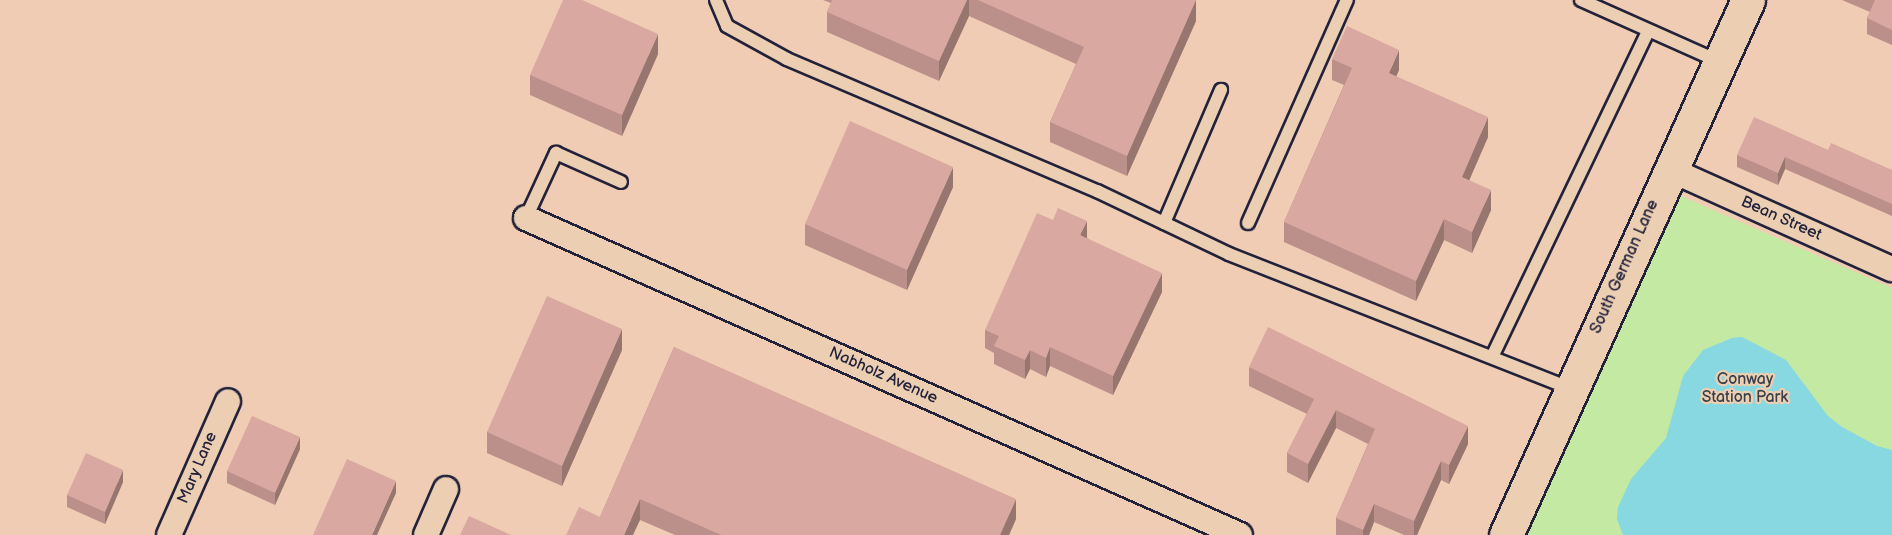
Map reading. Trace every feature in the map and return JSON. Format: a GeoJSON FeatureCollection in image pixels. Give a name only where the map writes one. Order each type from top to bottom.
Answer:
{"type":"FeatureCollection","features":[{"type":"Feature","properties":{"kind":"street","name":"South German Lane"},"geometry":{"type":"LineString","coordinates":[[1506,535],[1669,169],[1748,0]]}},
{"type":"Feature","properties":{"kind":"street","name":"Bean Street"},"geometry":{"type":"LineString","coordinates":[[1669,169],[1892,269]]}},
{"type":"Feature","properties":{"kind":"street","name":"Nabholz Avenue"},"geometry":{"type":"LineString","coordinates":[[526,218],[1240,535]]}},
{"type":"Feature","properties":{"kind":"street","name":"Mary Lane"},"geometry":{"type":"LineString","coordinates":[[169,535],[228,400]]}},
{"type":"Feature","properties":{"kind":"street"},"geometry":{"type":"LineString","coordinates":[[426,535],[446,489]]}},
{"type":"Feature","properties":{"kind":"lane"},"geometry":{"type":"LineString","coordinates":[[716,0],[727,26],[787,59],[1164,223],[1229,254],[1570,388]]}},
{"type":"Feature","properties":{"kind":"lane"},"geometry":{"type":"LineString","coordinates":[[1248,223],[1347,0]]}},
{"type":"Feature","properties":{"kind":"lane"},"geometry":{"type":"LineString","coordinates":[[1581,0],[1719,62]]}},
{"type":"Feature","properties":{"kind":"lane"},"geometry":{"type":"LineString","coordinates":[[1492,357],[1648,31]]}},
{"type":"Feature","properties":{"kind":"lane"},"geometry":{"type":"LineString","coordinates":[[1164,223],[1221,90]]}},
{"type":"Feature","properties":{"kind":"lane"},"geometry":{"type":"LineString","coordinates":[[526,218],[556,153],[621,182]]}},
{"type":"Feature","properties":{"kind":"green space","name":"Conway Station Park"},"geometry":{"type":"Polygon","coordinates":[[[1681,196],[1892,288],[1892,535],[1518,535],[1676,198],[1681,196]]]}},
{"type":"Feature","properties":{"kind":"water"},"geometry":{"type":"Polygon","coordinates":[[[1742,337],[1786,360],[1828,416],[1842,427],[1877,446],[1892,450],[1892,535],[1623,535],[1617,519],[1618,507],[1631,479],[1666,438],[1683,376],[1703,350],[1732,338],[1742,337]]]}},
{"type":"Feature","properties":{"kind":"building"},"geometry":{"type":"Polygon","coordinates":[[[563,0],[582,0],[658,34],[622,115],[530,75],[563,0]]]}},
{"type":"Feature","properties":{"kind":"building"},"geometry":{"type":"Polygon","coordinates":[[[832,0],[967,0],[939,61],[827,12],[832,0]]]}},
{"type":"Feature","properties":{"kind":"building"},"geometry":{"type":"Polygon","coordinates":[[[978,0],[1196,0],[1127,156],[1050,122],[1084,47],[978,0]]]}},
{"type":"Feature","properties":{"kind":"building"},"geometry":{"type":"Polygon","coordinates":[[[1875,0],[1892,0],[1892,30],[1867,18],[1875,0]]]}},
{"type":"Feature","properties":{"kind":"building"},"geometry":{"type":"Polygon","coordinates":[[[1347,26],[1399,50],[1389,73],[1488,117],[1462,177],[1491,190],[1472,232],[1444,219],[1416,281],[1284,222],[1352,68],[1332,59],[1347,26]]]}},
{"type":"Feature","properties":{"kind":"building"},"geometry":{"type":"Polygon","coordinates":[[[1754,117],[1828,150],[1831,143],[1892,170],[1892,204],[1785,157],[1778,173],[1737,155],[1754,117]]]}},
{"type":"Feature","properties":{"kind":"building"},"geometry":{"type":"Polygon","coordinates":[[[850,121],[953,167],[907,270],[805,224],[850,121]]]}},
{"type":"Feature","properties":{"kind":"building"},"geometry":{"type":"Polygon","coordinates":[[[1058,208],[1087,221],[1080,235],[1162,273],[1113,376],[1050,347],[1046,358],[1030,350],[1025,360],[994,346],[999,336],[985,330],[1037,213],[1053,220],[1058,208]]]}},
{"type":"Feature","properties":{"kind":"building"},"geometry":{"type":"Polygon","coordinates":[[[547,296],[622,329],[562,466],[487,432],[547,296]]]}},
{"type":"Feature","properties":{"kind":"building"},"geometry":{"type":"Polygon","coordinates":[[[1268,327],[1468,426],[1449,465],[1441,461],[1414,521],[1374,504],[1363,530],[1336,518],[1375,429],[1336,410],[1308,464],[1287,453],[1314,399],[1249,367],[1268,327]]]}},
{"type":"Feature","properties":{"kind":"building"},"geometry":{"type":"Polygon","coordinates":[[[674,347],[1016,499],[1000,535],[721,535],[640,499],[624,535],[566,535],[579,507],[600,517],[674,347]]]}},
{"type":"Feature","properties":{"kind":"building"},"geometry":{"type":"Polygon","coordinates":[[[252,416],[300,437],[275,493],[227,471],[252,416]]]}},
{"type":"Feature","properties":{"kind":"building"},"geometry":{"type":"Polygon","coordinates":[[[86,453],[123,470],[105,512],[67,495],[86,453]]]}},
{"type":"Feature","properties":{"kind":"building"},"geometry":{"type":"Polygon","coordinates":[[[347,459],[396,481],[372,535],[313,535],[347,459]]]}},
{"type":"Feature","properties":{"kind":"building"},"geometry":{"type":"Polygon","coordinates":[[[469,516],[511,535],[460,535],[469,516]]]}}]}
